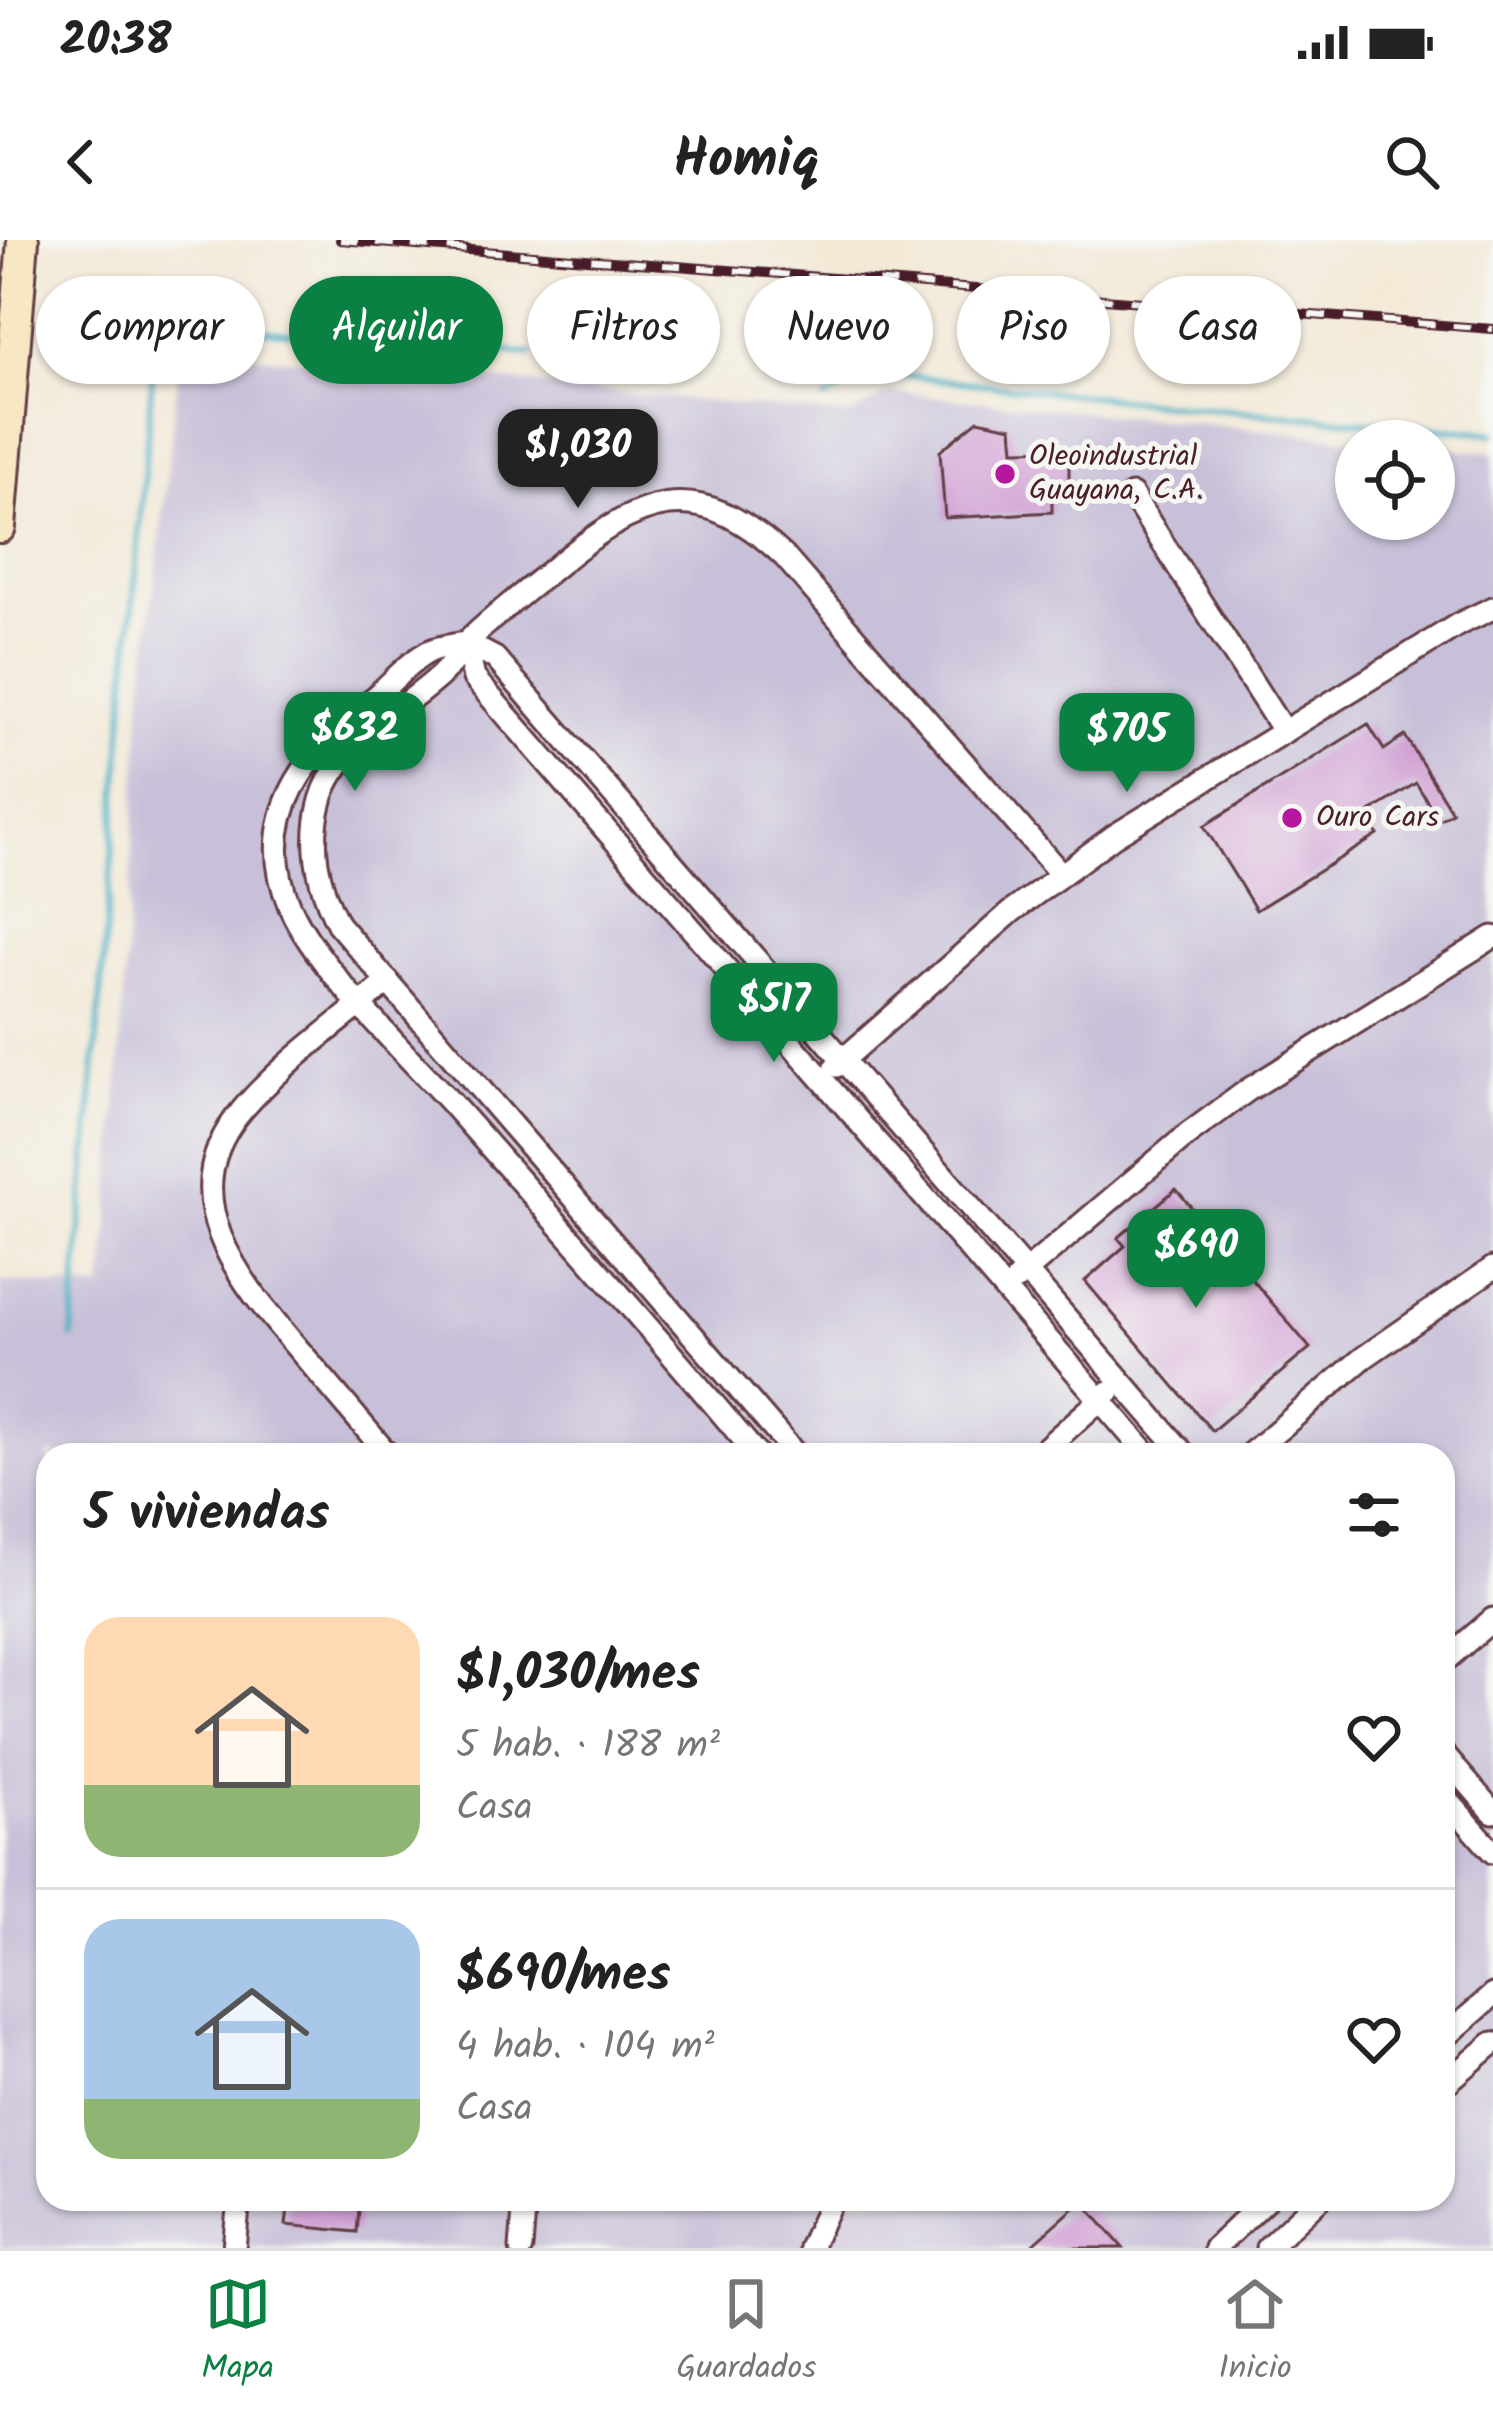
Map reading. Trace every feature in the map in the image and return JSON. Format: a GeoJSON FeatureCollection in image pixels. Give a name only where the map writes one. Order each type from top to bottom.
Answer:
{"type":"FeatureCollection","features":[{"type":"Feature","properties":{"kind":"street"},"geometry":{"type":"LineString","coordinates":[[0,527],[23,240]]}},
{"type":"Feature","properties":{"kind":"street"},"geometry":{"type":"LineString","coordinates":[[1132,495],[1284,732]]}},
{"type":"Feature","properties":{"kind":"street"},"geometry":{"type":"LineString","coordinates":[[786,1443],[338,924],[315,868],[322,799],[349,754],[446,670],[466,643],[610,523],[649,507],[710,507],[748,526],[784,556],[1060,873]]}},
{"type":"Feature","properties":{"kind":"street"},"geometry":{"type":"LineString","coordinates":[[823,1078],[1060,873],[1459,624],[1493,608]]}},
{"type":"Feature","properties":{"kind":"street"},"geometry":{"type":"LineString","coordinates":[[466,643],[474,678],[1138,1443]]}},
{"type":"Feature","properties":{"kind":"street"},"geometry":{"type":"LineString","coordinates":[[747,1443],[586,1253],[362,1004],[299,924],[284,888],[279,832],[286,799],[302,770],[331,735],[431,651],[466,643],[495,658],[1175,1443]]}},
{"type":"Feature","properties":{"kind":"street"},"geometry":{"type":"LineString","coordinates":[[331,735],[349,754]]}},
{"type":"Feature","properties":{"kind":"street"},"geometry":{"type":"LineString","coordinates":[[1005,1289],[1187,1135],[1249,1090],[1493,937]]}},
{"type":"Feature","properties":{"kind":"street"},"geometry":{"type":"LineString","coordinates":[[378,1443],[250,1293],[225,1253],[214,1211],[214,1165],[229,1128],[259,1094],[388,981]]}},
{"type":"Feature","properties":{"kind":"street"},"geometry":{"type":"LineString","coordinates":[[586,1253],[609,1234]]}},
{"type":"Feature","properties":{"kind":"street"},"geometry":{"type":"LineString","coordinates":[[1263,1443],[1363,1358],[1493,1268]]}},
{"type":"Feature","properties":{"kind":"street"},"geometry":{"type":"LineString","coordinates":[[1052,1443],[1121,1381]]}},
{"type":"Feature","properties":{"kind":"street"},"geometry":{"type":"LineString","coordinates":[[1455,1652],[1493,1619]]}},
{"type":"Feature","properties":{"kind":"street"},"geometry":{"type":"LineString","coordinates":[[1455,1768],[1493,1812]]}},
{"type":"Feature","properties":{"kind":"street"},"geometry":{"type":"LineString","coordinates":[[1455,1809],[1493,1852]]}},
{"type":"Feature","properties":{"kind":"street"},"geometry":{"type":"LineString","coordinates":[[1455,2028],[1493,1995]]}},
{"type":"Feature","properties":{"kind":"street"},"geometry":{"type":"LineString","coordinates":[[1455,2076],[1493,2043]]}},
{"type":"Feature","properties":{"kind":"street"},"geometry":{"type":"LineString","coordinates":[[234,2248],[238,2211]]}},
{"type":"Feature","properties":{"kind":"street"},"geometry":{"type":"LineString","coordinates":[[521,2248],[524,2211]]}},
{"type":"Feature","properties":{"kind":"street"},"geometry":{"type":"LineString","coordinates":[[811,2248],[827,2211]]}},
{"type":"Feature","properties":{"kind":"street"},"geometry":{"type":"LineString","coordinates":[[1215,2248],[1254,2211]]}},
{"type":"Feature","properties":{"kind":"street"},"geometry":{"type":"LineString","coordinates":[[1267,2248],[1306,2211]]}},
{"type":"Feature","properties":{"kind":"shaded area"},"geometry":{"type":"Polygon","coordinates":[[[265,357],[289,359],[289,384],[503,381],[850,416],[889,392],[1335,437],[1335,540],[1455,540],[1455,449],[1493,452],[1493,2248],[0,2248],[0,1281],[102,1289],[141,708],[177,384],[265,384],[265,357]]]}},
{"type":"Feature","properties":{"kind":"building","name":"Oleoindustrial Guayana, C.A."},"geometry":{"type":"Polygon","coordinates":[[[978,420],[1012,427],[1014,450],[1069,449],[1069,496],[1052,497],[1052,512],[945,518],[940,451],[978,420]]]}},
{"type":"Feature","properties":{"kind":"building","name":"Ouro Cars"},"geometry":{"type":"Polygon","coordinates":[[[1368,724],[1384,750],[1405,736],[1452,812],[1439,820],[1416,783],[1366,815],[1378,835],[1256,910],[1204,826],[1368,724]]]}},
{"type":"Feature","properties":{"kind":"building"},"geometry":{"type":"Polygon","coordinates":[[[1176,1189],[1310,1348],[1212,1431],[1085,1281],[1125,1246],[1118,1238],[1176,1189]]]}},
{"type":"Feature","properties":{"kind":"building"},"geometry":{"type":"Polygon","coordinates":[[[288,2211],[359,2211],[357,2232],[286,2225],[288,2211]]]}},
{"type":"Feature","properties":{"kind":"building"},"geometry":{"type":"Polygon","coordinates":[[[1071,2211],[1091,2211],[1123,2248],[1029,2248],[1071,2211]]]}},
{"type":"Feature","properties":{"kind":"waterway"},"geometry":{"type":"LineString","coordinates":[[72,1337],[153,366],[159,347],[174,330],[202,325],[527,354]]}},
{"type":"Feature","properties":{"kind":"waterway"},"geometry":{"type":"LineString","coordinates":[[825,400],[863,377],[897,375],[1493,433]]}},
{"type":"Feature","properties":{"kind":"railway"},"geometry":{"type":"LineString","coordinates":[[340,240],[1493,329]]}},
{"type":"Feature","properties":{"kind":"place","name":"Oleoindustrial Guayana, C.A."},"geometry":{"type":"Point","coordinates":[1005,474]}},
{"type":"Feature","properties":{"kind":"place","name":"Ouro Cars"},"geometry":{"type":"Point","coordinates":[1292,818]}}]}
